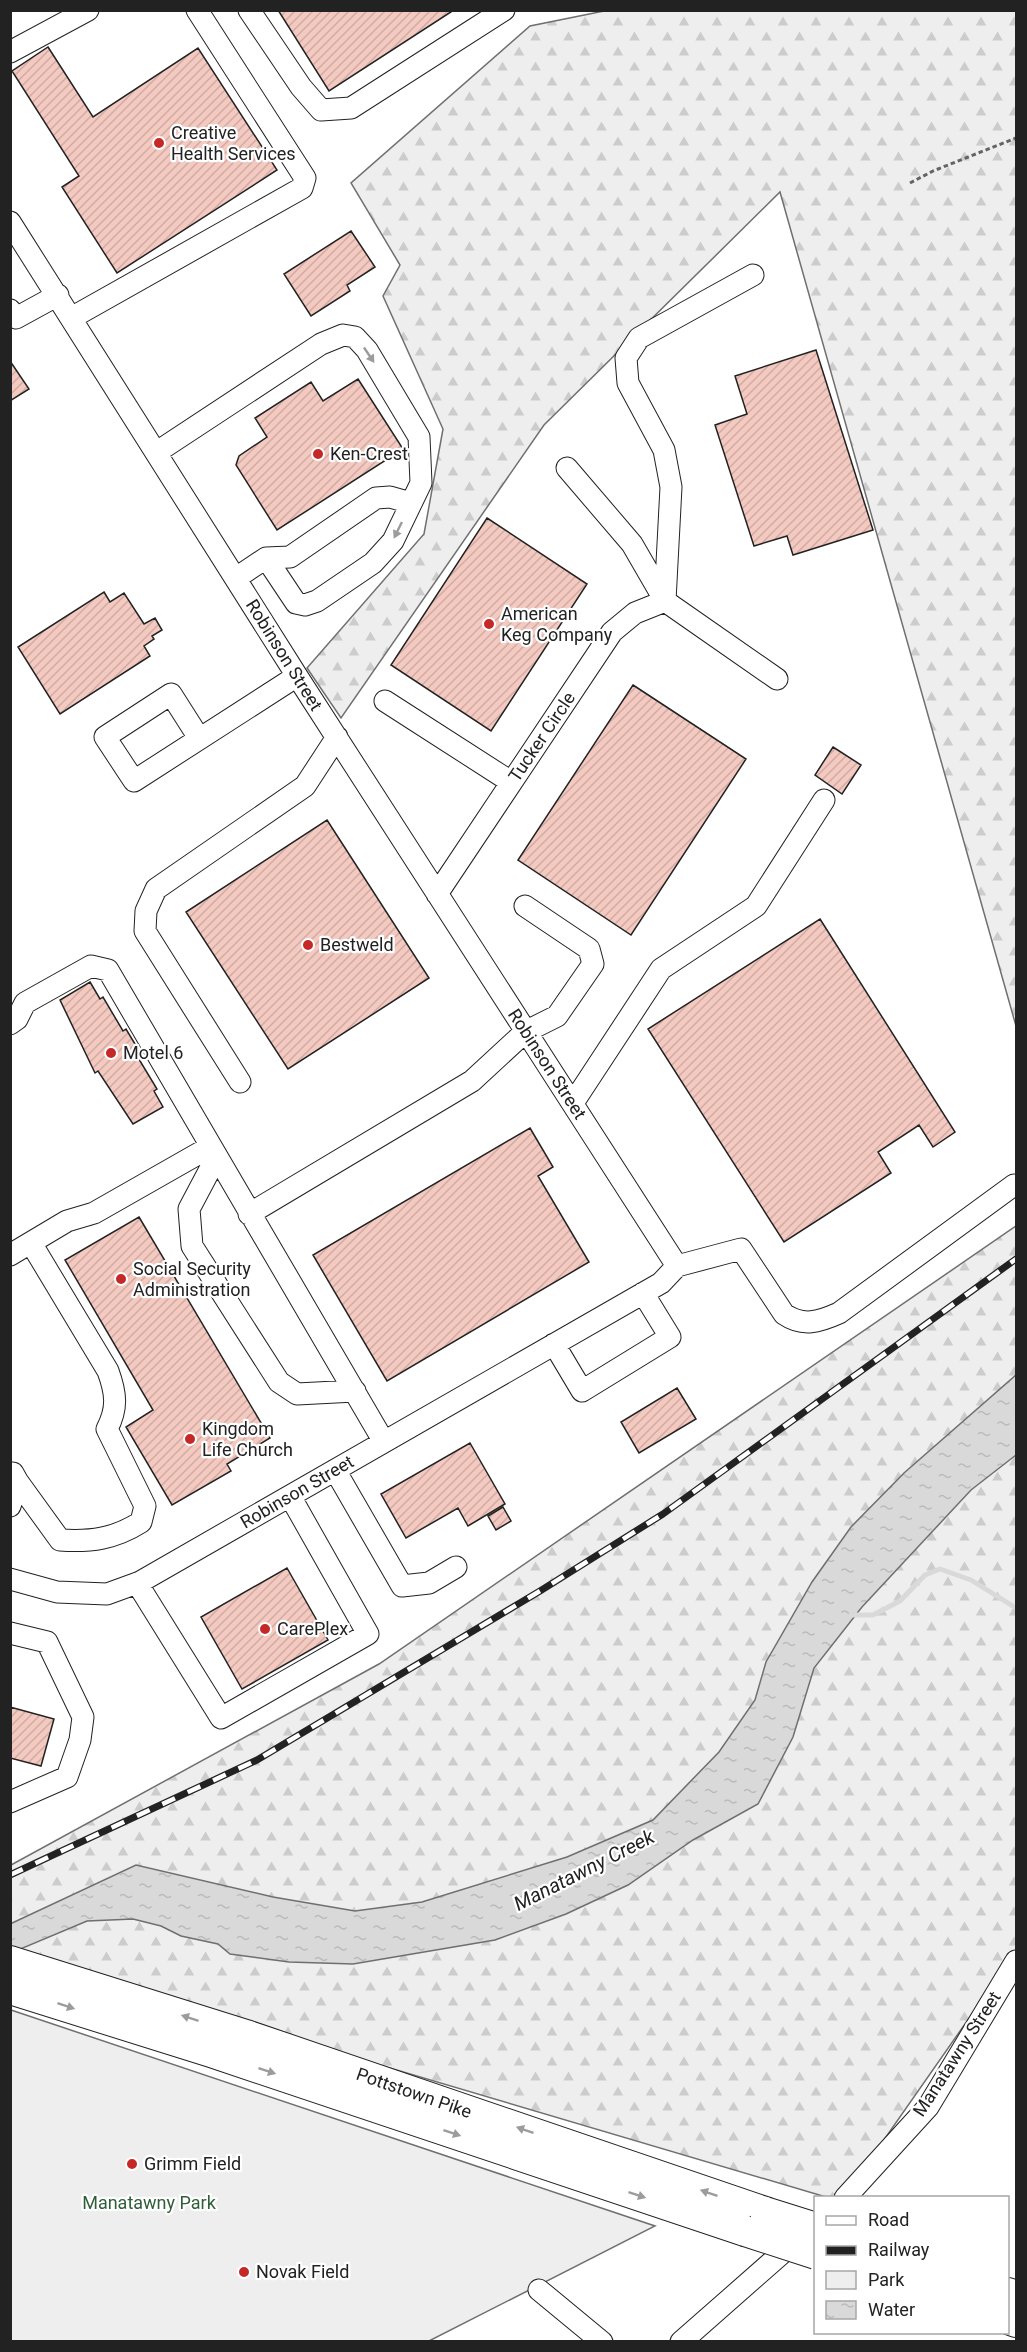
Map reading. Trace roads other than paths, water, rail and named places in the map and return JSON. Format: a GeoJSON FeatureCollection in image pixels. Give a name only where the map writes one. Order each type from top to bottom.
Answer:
{"type":"FeatureCollection","features":[{"type":"Feature","properties":{"kind":"highway","name":"Pottstown Pike"},"geometry":{"type":"LineString","coordinates":[[10,1961],[246,2035],[755,2222],[814,2253]]}},
{"type":"Feature","properties":{"kind":"highway","name":"Pottstown Pike"},"geometry":{"type":"LineString","coordinates":[[10,1989],[755,2222],[814,2226]]}},
{"type":"Feature","properties":{"kind":"street"},"geometry":{"type":"LineString","coordinates":[[10,52],[88,10]]}},
{"type":"Feature","properties":{"kind":"street"},"geometry":{"type":"LineString","coordinates":[[73,317],[302,188],[305,178],[197,10]]}},
{"type":"Feature","properties":{"kind":"street"},"geometry":{"type":"LineString","coordinates":[[249,10],[308,95],[321,110],[336,111],[351,108],[504,10]]}},
{"type":"Feature","properties":{"kind":"street","name":"Robinson Street"},"geometry":{"type":"LineString","coordinates":[[10,222],[73,317],[297,676],[677,1266],[661,1283],[137,1583],[106,1594],[57,1592],[10,1579]]}},
{"type":"Feature","properties":{"kind":"street"},"geometry":{"type":"LineString","coordinates":[[665,601],[671,487],[664,450],[628,383],[626,358],[639,338],[753,275]]}},
{"type":"Feature","properties":{"kind":"street"},"geometry":{"type":"LineString","coordinates":[[10,310],[16,318],[58,295]]}},
{"type":"Feature","properties":{"kind":"street"},"geometry":{"type":"LineString","coordinates":[[157,452],[321,344],[343,335],[355,337],[367,350],[419,437],[421,483],[393,541],[373,562],[317,601],[305,605],[296,603],[288,595],[266,558]]}},
{"type":"Feature","properties":{"kind":"street"},"geometry":{"type":"LineString","coordinates":[[567,468],[632,544],[665,601],[777,679]]}},
{"type":"Feature","properties":{"kind":"street"},"geometry":{"type":"LineString","coordinates":[[236,578],[266,558],[290,557],[376,498],[390,497],[411,503]]}},
{"type":"Feature","properties":{"kind":"street","name":"Tucker Circle"},"geometry":{"type":"LineString","coordinates":[[437,894],[612,632],[634,613],[665,601]]}},
{"type":"Feature","properties":{"kind":"street"},"geometry":{"type":"LineString","coordinates":[[199,738],[297,676]]}},
{"type":"Feature","properties":{"kind":"street"},"geometry":{"type":"LineString","coordinates":[[385,701],[511,782]]}},
{"type":"Feature","properties":{"kind":"street"},"geometry":{"type":"LineString","coordinates":[[240,1082],[145,931],[146,910],[156,889],[305,786],[337,737]]}},
{"type":"Feature","properties":{"kind":"street"},"geometry":{"type":"LineString","coordinates":[[573,1103],[661,969],[756,906],[824,800]]}},
{"type":"Feature","properties":{"kind":"street"},"geometry":{"type":"LineString","coordinates":[[249,1214],[472,1081],[525,1032],[557,1016],[593,964],[589,949],[525,906]]}},
{"type":"Feature","properties":{"kind":"street"},"geometry":{"type":"LineString","coordinates":[[10,1024],[17,1019],[25,1003],[91,966],[108,970],[384,1442]]}},
{"type":"Feature","properties":{"kind":"street"},"geometry":{"type":"LineString","coordinates":[[10,1255],[67,1221],[94,1213],[213,1153]]}},
{"type":"Feature","properties":{"kind":"street"},"geometry":{"type":"LineString","coordinates":[[213,1153],[189,1209],[192,1246],[279,1383],[297,1394],[354,1391]]}},
{"type":"Feature","properties":{"kind":"street"},"geometry":{"type":"LineString","coordinates":[[677,1266],[741,1249],[784,1314],[801,1322],[824,1320],[839,1313],[1014,1185]]}},
{"type":"Feature","properties":{"kind":"street"},"geometry":{"type":"LineString","coordinates":[[13,1477],[60,1540],[90,1542],[122,1534],[141,1522],[145,1506],[107,1429],[114,1415],[116,1394],[108,1371],[31,1242]]}},
{"type":"Feature","properties":{"kind":"street"},"geometry":{"type":"LineString","coordinates":[[554,1344],[582,1391],[670,1337],[643,1293]]}},
{"type":"Feature","properties":{"kind":"street"},"geometry":{"type":"LineString","coordinates":[[335,1470],[402,1586],[429,1583],[456,1567]]}},
{"type":"Feature","properties":{"kind":"street"},"geometry":{"type":"LineString","coordinates":[[10,1506],[13,1477]]}},
{"type":"Feature","properties":{"kind":"street"},"geometry":{"type":"LineString","coordinates":[[137,1583],[222,1718],[368,1634],[290,1496]]}},
{"type":"Feature","properties":{"kind":"street"},"geometry":{"type":"LineString","coordinates":[[10,1633],[47,1642],[83,1717],[80,1740],[67,1777],[10,1802]]}},
{"type":"Feature","properties":{"kind":"street","name":"Manatawny Street"},"geometry":{"type":"LineString","coordinates":[[847,2196],[928,2107],[1017,1961]]}},
{"type":"Feature","properties":{"kind":"street"},"geometry":{"type":"LineString","coordinates":[[681,2342],[814,2228]]}},
{"type":"Feature","properties":{"kind":"street"},"geometry":{"type":"LineString","coordinates":[[539,2289],[602,2342]]}},
{"type":"Feature","properties":{"kind":"water","name":"Manatawny Creek"},"geometry":{"type":"Polygon","coordinates":[[[1016,1375],[1016,1455],[971,1490],[862,1607],[814,1668],[793,1737],[758,1804],[693,1840],[628,1885],[566,1914],[495,1940],[353,1964],[289,1962],[230,1954],[218,1944],[181,1936],[161,1926],[133,1919],[87,1921],[11,1953],[10,1924],[136,1865],[273,1897],[355,1911],[422,1902],[567,1857],[653,1820],[719,1752],[755,1700],[766,1662],[812,1582],[851,1527],[904,1473],[1016,1375]]]}},
{"type":"Feature","properties":{"kind":"waterway"},"geometry":{"type":"LineString","coordinates":[[851,1615],[873,1615],[900,1601],[925,1575],[940,1569],[971,1580],[1016,1608]]}},
{"type":"Feature","properties":{"kind":"railway"},"geometry":{"type":"LineString","coordinates":[[10,1875],[257,1760],[540,1591],[663,1514],[1016,1259]]}},
{"type":"Feature","properties":{"kind":"place","name":"Creative Health Services"},"geometry":{"type":"Point","coordinates":[159,143]}},
{"type":"Feature","properties":{"kind":"place","name":"Ken-Crest"},"geometry":{"type":"Point","coordinates":[318,454]}},
{"type":"Feature","properties":{"kind":"place","name":"American Keg Company"},"geometry":{"type":"Point","coordinates":[489,624]}},
{"type":"Feature","properties":{"kind":"place","name":"Bestweld"},"geometry":{"type":"Point","coordinates":[308,945]}},
{"type":"Feature","properties":{"kind":"place","name":"Motel 6"},"geometry":{"type":"Point","coordinates":[111,1053]}},
{"type":"Feature","properties":{"kind":"place","name":"Social Security Administration"},"geometry":{"type":"Point","coordinates":[121,1279]}},
{"type":"Feature","properties":{"kind":"place","name":"Kingdom Life Church"},"geometry":{"type":"Point","coordinates":[190,1439]}},
{"type":"Feature","properties":{"kind":"place","name":"CarePlex"},"geometry":{"type":"Point","coordinates":[265,1629]}},
{"type":"Feature","properties":{"kind":"place","name":"Grimm Field"},"geometry":{"type":"Point","coordinates":[132,2164]}},
{"type":"Feature","properties":{"kind":"place","name":"Novak Field"},"geometry":{"type":"Point","coordinates":[244,2272]}},
{"type":"Feature","properties":{"kind":"park label","name":"Manatawny Park"},"geometry":{"type":"Point","coordinates":[149,2203]}}]}
